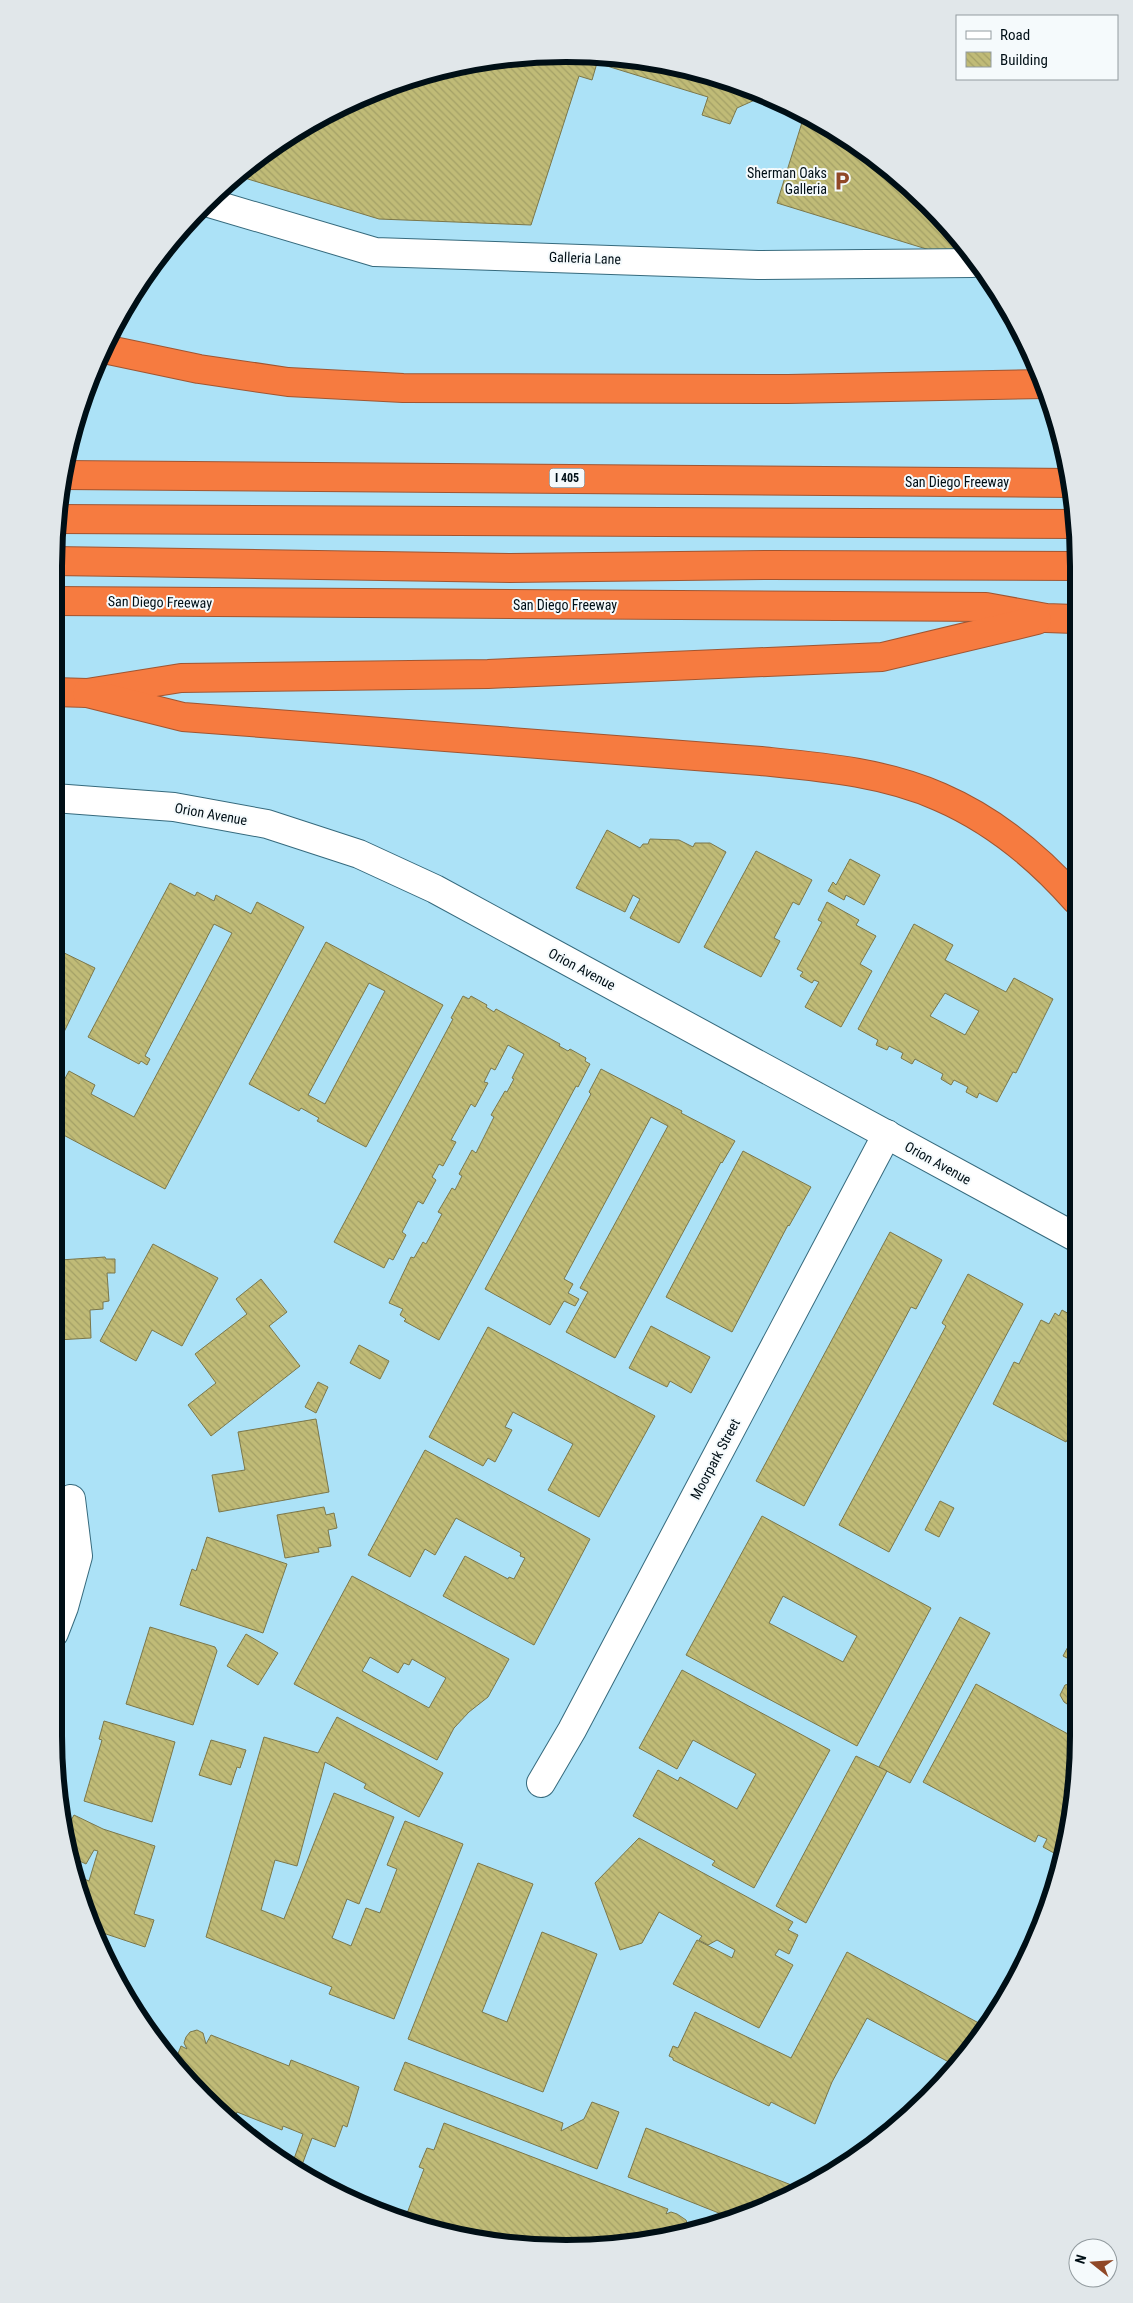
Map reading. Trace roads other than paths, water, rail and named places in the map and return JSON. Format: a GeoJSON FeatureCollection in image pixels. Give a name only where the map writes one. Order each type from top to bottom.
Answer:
{"type":"FeatureCollection","features":[{"type":"Feature","properties":{"kind":"highway"},"geometry":{"type":"LineString","coordinates":[[111,351],[199,369],[288,382],[403,388],[788,389],[1036,384]]}},
{"type":"Feature","properties":{"kind":"highway","name":"San Diego Freeway"},"geometry":{"type":"LineString","coordinates":[[71,475],[1063,482]]}},
{"type":"Feature","properties":{"kind":"highway"},"geometry":{"type":"LineString","coordinates":[[65,518],[1068,524]]}},
{"type":"Feature","properties":{"kind":"highway"},"geometry":{"type":"LineString","coordinates":[[62,561],[510,568],[769,565],[1070,566]]}},
{"type":"Feature","properties":{"kind":"highway","name":"San Diego Freeway"},"geometry":{"type":"LineString","coordinates":[[62,601],[986,607],[1046,618],[1070,619]]}},
{"type":"Feature","properties":{"kind":"highway"},"geometry":{"type":"LineString","coordinates":[[62,692],[87,692],[181,678],[488,674],[882,657],[1046,618]]}},
{"type":"Feature","properties":{"kind":"highway"},"geometry":{"type":"LineString","coordinates":[[87,692],[183,717],[761,761],[830,768],[884,779],[939,796],[980,818],[1021,846],[1052,873],[1070,893]]}},
{"type":"Feature","properties":{"kind":"street","name":"Galleria Lane"},"geometry":{"type":"LineString","coordinates":[[216,205],[374,252],[758,265],[968,263]]}},
{"type":"Feature","properties":{"kind":"street","name":"Orion Avenue"},"geometry":{"type":"LineString","coordinates":[[62,799],[174,807],[267,824],[360,854],[435,889],[1070,1234]]}},
{"type":"Feature","properties":{"kind":"street","name":"Moorpark Street"},"geometry":{"type":"LineString","coordinates":[[541,1783],[576,1721],[887,1134]]}},
{"type":"Feature","properties":{"kind":"street"},"geometry":{"type":"LineString","coordinates":[[62,1612],[78,1556],[71,1499]]}},
{"type":"Feature","properties":{"kind":"place","name":"Sherman Oaks Galleria"},"geometry":{"type":"Point","coordinates":[842,181]}}]}
